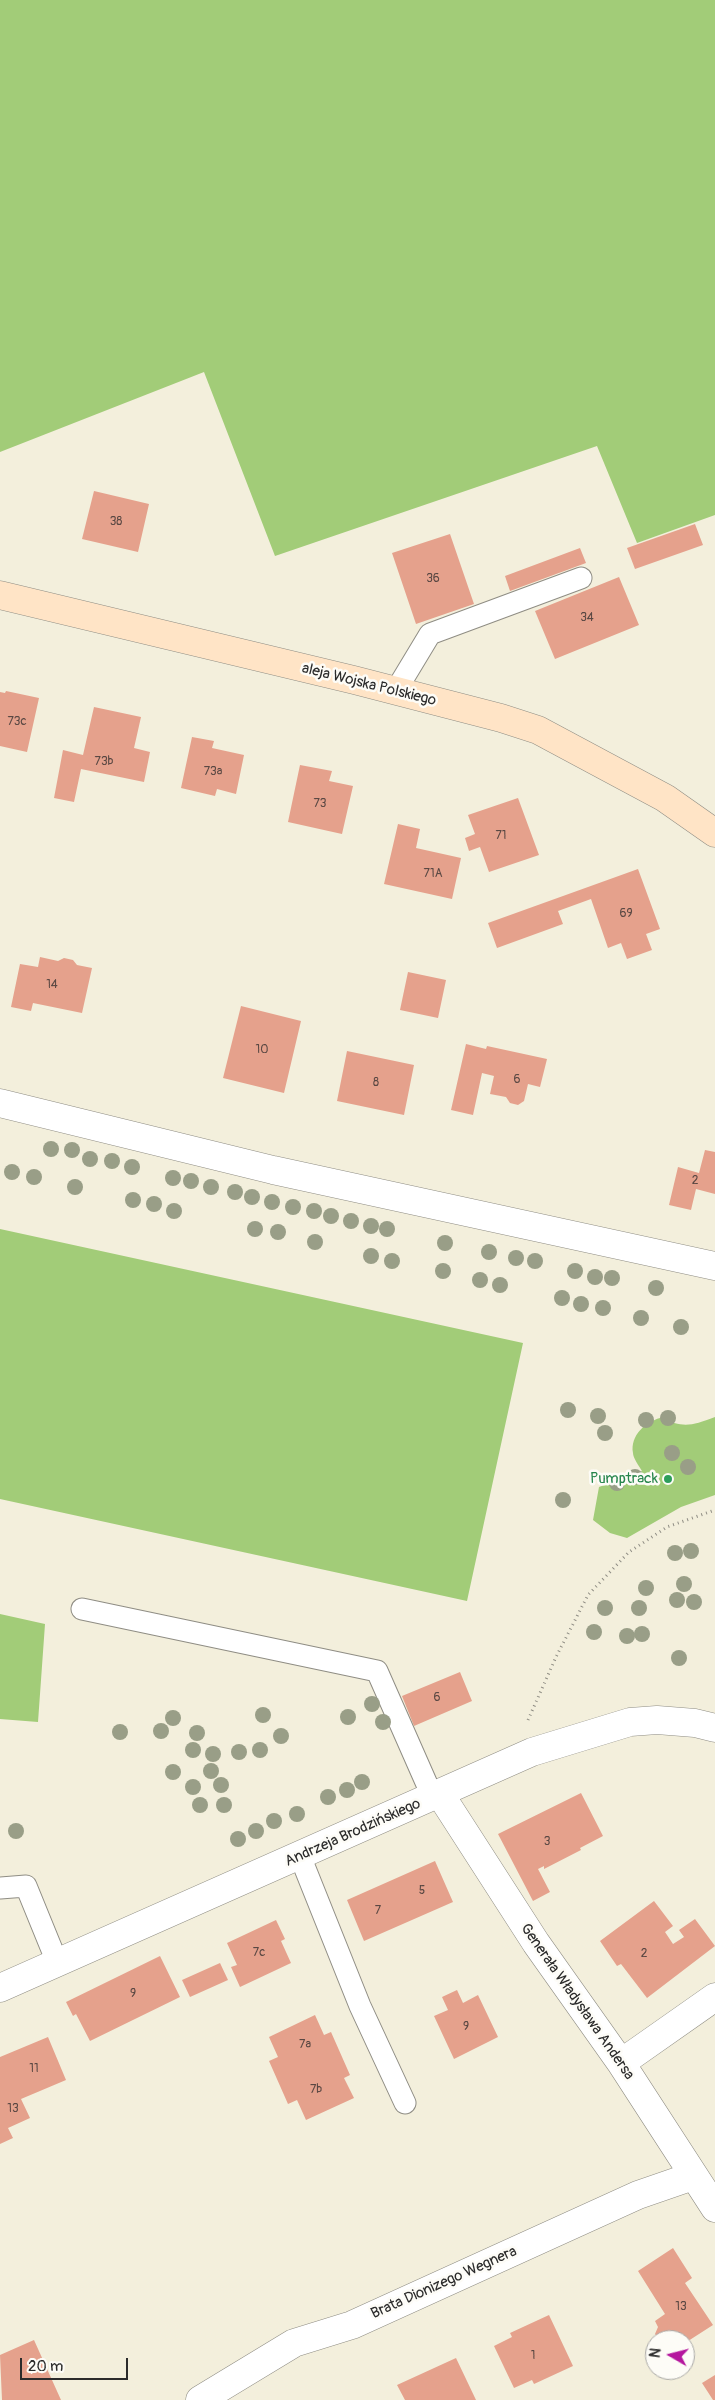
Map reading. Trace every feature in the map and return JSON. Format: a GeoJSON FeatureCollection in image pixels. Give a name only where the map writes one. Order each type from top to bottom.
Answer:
{"type":"FeatureCollection","features":[{"type":"Feature","properties":{"kind":"street","name":"aleja Wojska Polskiego"},"geometry":{"type":"LineString","coordinates":[[0,595],[345,678],[501,718],[538,730],[665,798],[715,833]]}},
{"type":"Feature","properties":{"kind":"street"},"geometry":{"type":"LineString","coordinates":[[0,1103],[273,1170],[715,1266]]}},
{"type":"Feature","properties":{"kind":"street","name":"Andrzeja Brodzińskiego"},"geometry":{"type":"LineString","coordinates":[[0,1988],[437,1796],[532,1752],[630,1722],[676,1721],[715,1728]]}},
{"type":"Feature","properties":{"kind":"street","name":"Generała Władysława Andersa"},"geometry":{"type":"LineString","coordinates":[[437,1796],[536,1943],[621,2063],[715,2208]]}},
{"type":"Feature","properties":{"kind":"street"},"geometry":{"type":"LineString","coordinates":[[621,2063],[715,1997]]}},
{"type":"Feature","properties":{"kind":"street","name":"Brata Dionizego Wegnera"},"geometry":{"type":"LineString","coordinates":[[200,2400],[294,2343],[352,2325],[638,2195],[693,2176]]}},
{"type":"Feature","properties":{"kind":"lane"},"geometry":{"type":"LineString","coordinates":[[395,692],[430,634],[581,578]]}},
{"type":"Feature","properties":{"kind":"lane"},"geometry":{"type":"LineString","coordinates":[[82,1609],[377,1671],[437,1796]]}},
{"type":"Feature","properties":{"kind":"lane"},"geometry":{"type":"LineString","coordinates":[[300,1856],[360,2006],[405,2103]]}},
{"type":"Feature","properties":{"kind":"lane"},"geometry":{"type":"LineString","coordinates":[[0,1888],[26,1886],[57,1962]]}},
{"type":"Feature","properties":{"kind":"path"},"geometry":{"type":"LineString","coordinates":[[532,1752],[526,1725],[556,1657],[588,1595],[629,1552],[667,1527],[715,1510]]}},
{"type":"Feature","properties":{"kind":"green space"},"geometry":{"type":"Polygon","coordinates":[[[0,0],[715,0],[715,515],[637,543],[597,446],[275,556],[204,372],[0,452],[0,0]]]}},
{"type":"Feature","properties":{"kind":"green space"},"geometry":{"type":"Polygon","coordinates":[[[0,1229],[523,1343],[467,1601],[0,1499],[0,1229]]]}},
{"type":"Feature","properties":{"kind":"green space","name":"Pumptrack"},"geometry":{"type":"Polygon","coordinates":[[[715,1417],[715,1495],[681,1507],[627,1538],[610,1533],[593,1520],[599,1487],[642,1471],[633,1453],[634,1440],[640,1430],[660,1418],[688,1425],[715,1417]]]}},
{"type":"Feature","properties":{"kind":"green space"},"geometry":{"type":"Polygon","coordinates":[[[0,1614],[45,1624],[38,1722],[0,1719],[0,1614]]]}},
{"type":"Feature","properties":{"kind":"building"},"geometry":{"type":"Polygon","coordinates":[[[94,491],[149,504],[138,552],[82,539],[94,491]]]}},
{"type":"Feature","properties":{"kind":"building"},"geometry":{"type":"Polygon","coordinates":[[[695,524],[703,545],[635,569],[627,548],[695,524]]]}},
{"type":"Feature","properties":{"kind":"building"},"geometry":{"type":"Polygon","coordinates":[[[450,534],[474,604],[416,624],[392,553],[450,534]]]}},
{"type":"Feature","properties":{"kind":"building"},"geometry":{"type":"Polygon","coordinates":[[[580,548],[586,563],[510,591],[505,576],[580,548]]]}},
{"type":"Feature","properties":{"kind":"building"},"geometry":{"type":"Polygon","coordinates":[[[619,577],[639,625],[555,659],[535,611],[619,577]]]}},
{"type":"Feature","properties":{"kind":"building"},"geometry":{"type":"Polygon","coordinates":[[[6,691],[39,698],[27,752],[0,746],[0,692],[5,693],[6,691]]]}},
{"type":"Feature","properties":{"kind":"building"},"geometry":{"type":"Polygon","coordinates":[[[94,707],[141,717],[134,748],[150,752],[144,782],[81,769],[74,802],[54,798],[63,750],[83,755],[94,707]]]}},
{"type":"Feature","properties":{"kind":"building"},"geometry":{"type":"Polygon","coordinates":[[[192,737],[214,741],[212,748],[244,755],[236,794],[217,789],[215,796],[181,788],[192,737]]]}},
{"type":"Feature","properties":{"kind":"building"},"geometry":{"type":"Polygon","coordinates":[[[300,765],[332,771],[329,781],[353,786],[342,834],[288,822],[300,765]]]}},
{"type":"Feature","properties":{"kind":"building"},"geometry":{"type":"Polygon","coordinates":[[[518,798],[539,855],[489,872],[480,847],[469,851],[465,838],[475,834],[468,815],[518,798]]]}},
{"type":"Feature","properties":{"kind":"building"},"geometry":{"type":"Polygon","coordinates":[[[398,824],[420,829],[416,848],[461,858],[452,899],[384,884],[398,824]]]}},
{"type":"Feature","properties":{"kind":"building"},"geometry":{"type":"Polygon","coordinates":[[[638,869],[660,929],[646,934],[652,950],[627,959],[621,943],[608,948],[591,899],[558,911],[563,924],[497,948],[488,923],[638,869]]]}},
{"type":"Feature","properties":{"kind":"building"},"geometry":{"type":"Polygon","coordinates":[[[40,957],[58,961],[64,958],[73,960],[77,965],[92,968],[82,1013],[33,1003],[31,1011],[11,1007],[20,964],[38,967],[40,957]]]}},
{"type":"Feature","properties":{"kind":"building"},"geometry":{"type":"Polygon","coordinates":[[[408,972],[446,980],[438,1018],[400,1010],[408,972]]]}},
{"type":"Feature","properties":{"kind":"building"},"geometry":{"type":"Polygon","coordinates":[[[241,1006],[301,1021],[284,1093],[223,1078],[241,1006]]]}},
{"type":"Feature","properties":{"kind":"building"},"geometry":{"type":"Polygon","coordinates":[[[466,1044],[486,1049],[487,1046],[547,1059],[540,1087],[528,1084],[524,1101],[518,1105],[510,1103],[506,1097],[490,1094],[494,1076],[482,1073],[473,1115],[451,1110],[466,1044]]]}},
{"type":"Feature","properties":{"kind":"building"},"geometry":{"type":"Polygon","coordinates":[[[347,1051],[414,1065],[404,1115],[337,1101],[347,1051]]]}},
{"type":"Feature","properties":{"kind":"building"},"geometry":{"type":"Polygon","coordinates":[[[705,1150],[715,1152],[715,1194],[696,1189],[691,1210],[669,1205],[678,1167],[699,1173],[705,1150]]]}},
{"type":"Feature","properties":{"kind":"building"},"geometry":{"type":"Polygon","coordinates":[[[460,1672],[472,1701],[414,1726],[402,1696],[460,1672]]]}},
{"type":"Feature","properties":{"kind":"building"},"geometry":{"type":"Polygon","coordinates":[[[581,1793],[603,1836],[544,1869],[544,1866],[538,1869],[550,1892],[533,1901],[498,1834],[581,1793]]]}},
{"type":"Feature","properties":{"kind":"building"},"geometry":{"type":"Polygon","coordinates":[[[435,1861],[453,1902],[364,1941],[347,1900],[435,1861]]]}},
{"type":"Feature","properties":{"kind":"building"},"geometry":{"type":"Polygon","coordinates":[[[654,1901],[673,1926],[665,1932],[673,1944],[684,1937],[679,1930],[695,1919],[715,1946],[647,1998],[621,1964],[617,1966],[600,1941],[654,1901]]]}},
{"type":"Feature","properties":{"kind":"building"},"geometry":{"type":"Polygon","coordinates":[[[276,1920],[285,1939],[281,1941],[291,1963],[240,1987],[231,1967],[237,1965],[227,1943],[276,1920]]]}},
{"type":"Feature","properties":{"kind":"building"},"geometry":{"type":"Polygon","coordinates":[[[160,1956],[180,1997],[90,2041],[76,2014],[73,2016],[66,2002],[160,1956]]]}},
{"type":"Feature","properties":{"kind":"building"},"geometry":{"type":"Polygon","coordinates":[[[220,1963],[228,1980],[190,1997],[182,1980],[220,1963]]]}},
{"type":"Feature","properties":{"kind":"building"},"geometry":{"type":"Polygon","coordinates":[[[457,1990],[463,2003],[478,1995],[498,2037],[454,2059],[434,2016],[448,2010],[442,1997],[457,1990]]]}},
{"type":"Feature","properties":{"kind":"building"},"geometry":{"type":"Polygon","coordinates":[[[315,2015],[324,2035],[331,2032],[350,2075],[344,2078],[354,2098],[306,2120],[297,2100],[288,2104],[269,2061],[278,2057],[269,2037],[315,2015]]]}},
{"type":"Feature","properties":{"kind":"building"},"geometry":{"type":"Polygon","coordinates":[[[48,2037],[66,2080],[21,2099],[30,2118],[8,2128],[13,2138],[0,2144],[0,2057],[48,2037]]]}},
{"type":"Feature","properties":{"kind":"building"},"geometry":{"type":"Polygon","coordinates":[[[673,2248],[692,2278],[685,2283],[713,2325],[695,2337],[695,2330],[657,2330],[658,2327],[655,2321],[665,2314],[638,2271],[673,2248]]]}},
{"type":"Feature","properties":{"kind":"building"},"geometry":{"type":"Polygon","coordinates":[[[549,2315],[573,2366],[534,2384],[532,2380],[514,2388],[494,2346],[512,2337],[510,2333],[549,2315]]]}},
{"type":"Feature","properties":{"kind":"building"},"geometry":{"type":"Polygon","coordinates":[[[34,2340],[61,2400],[2,2400],[0,2355],[34,2340]]]}},
{"type":"Feature","properties":{"kind":"building"},"geometry":{"type":"Polygon","coordinates":[[[456,2358],[476,2400],[405,2400],[397,2385],[456,2358]]]}},
{"type":"Feature","properties":{"kind":"building"},"geometry":{"type":"Polygon","coordinates":[[[715,2375],[715,2400],[713,2400],[702,2383],[715,2375]]]}},
{"type":"Feature","properties":{"kind":"place","name":"Pumptrack"},"geometry":{"type":"Point","coordinates":[668,1479]}}]}
